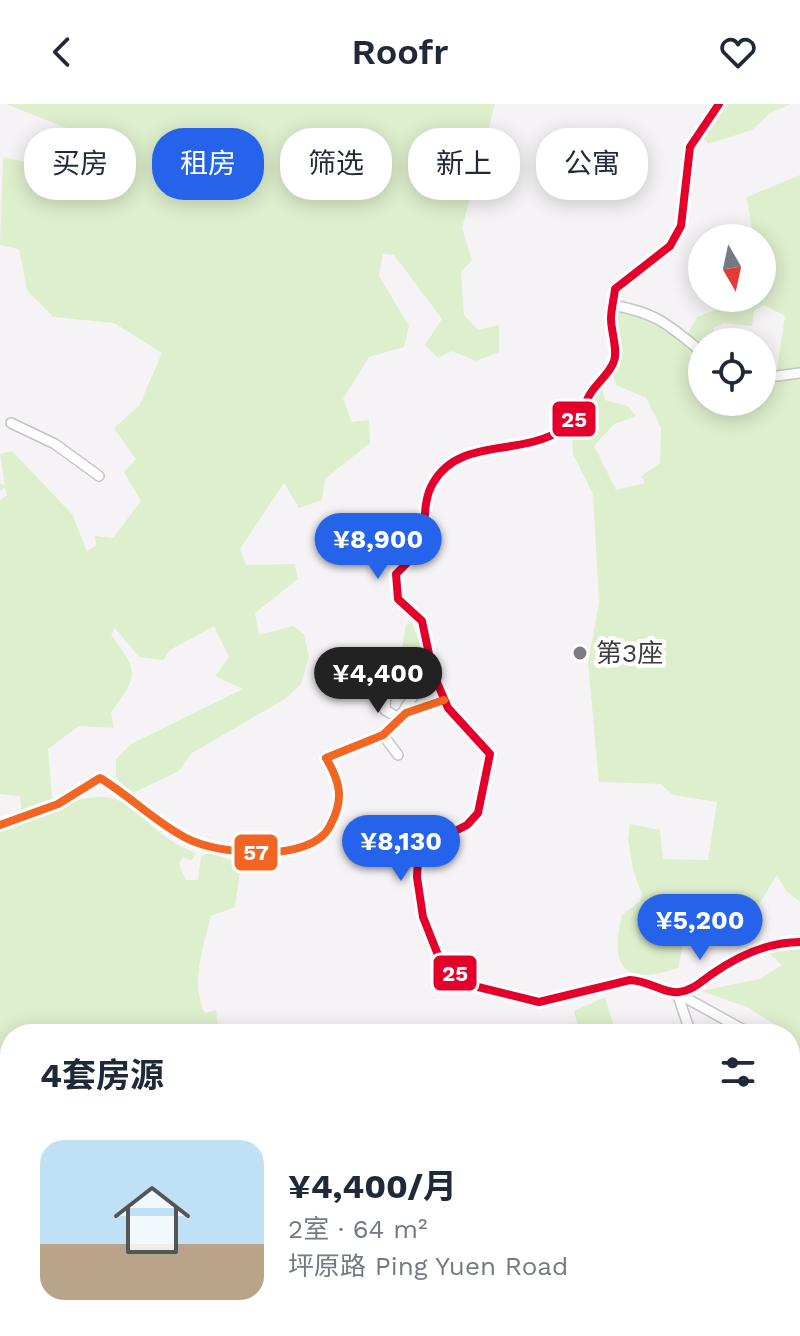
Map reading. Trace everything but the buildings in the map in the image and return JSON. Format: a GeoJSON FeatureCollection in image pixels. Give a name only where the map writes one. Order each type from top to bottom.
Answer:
{"type":"FeatureCollection","features":[{"type":"Feature","properties":{"kind":"street"},"geometry":{"type":"LineString","coordinates":[[719,104],[690,147],[681,226],[670,246],[615,289],[614,361],[589,396],[587,407],[563,429],[539,443],[484,449],[459,460],[431,486],[425,507],[422,548],[398,569],[394,584],[398,599],[422,621],[435,678],[444,700],[490,754],[474,818],[434,842],[425,850],[418,865],[427,931],[438,955],[460,978],[497,994],[539,1002],[630,980],[642,980],[677,993],[733,1024]]}},
{"type":"Feature","properties":{"kind":"street"},"geometry":{"type":"LineString","coordinates":[[613,305],[643,311],[666,321],[688,340]]}},
{"type":"Feature","properties":{"kind":"street"},"geometry":{"type":"LineString","coordinates":[[776,376],[800,373]]}},
{"type":"Feature","properties":{"kind":"street"},"geometry":{"type":"LineString","coordinates":[[11,423],[55,444],[99,476]]}},
{"type":"Feature","properties":{"kind":"street"},"geometry":{"type":"LineString","coordinates":[[387,672],[385,710],[399,718]]}},
{"type":"Feature","properties":{"kind":"street"},"geometry":{"type":"LineString","coordinates":[[0,825],[58,804],[100,778],[133,797],[188,839],[236,851],[291,851],[326,834],[340,807],[343,794],[326,758],[383,735],[399,718],[419,687],[435,678]]}},
{"type":"Feature","properties":{"kind":"street"},"geometry":{"type":"LineString","coordinates":[[399,718],[444,700]]}},
{"type":"Feature","properties":{"kind":"street"},"geometry":{"type":"LineString","coordinates":[[383,735],[398,755]]}},
{"type":"Feature","properties":{"kind":"street"},"geometry":{"type":"LineString","coordinates":[[677,993],[696,986],[739,957],[764,947],[800,942]]}},
{"type":"Feature","properties":{"kind":"street"},"geometry":{"type":"LineString","coordinates":[[677,993],[688,1024]]}},
{"type":"Feature","properties":{"kind":"green space"},"geometry":{"type":"Polygon","coordinates":[[[6,104],[495,104],[489,128],[408,128],[408,200],[469,200],[462,228],[472,260],[461,272],[464,315],[478,330],[499,325],[499,352],[476,361],[452,351],[438,358],[425,345],[442,319],[394,255],[383,254],[379,276],[409,326],[404,347],[369,357],[343,399],[352,422],[369,420],[370,443],[325,479],[322,500],[299,508],[284,483],[240,549],[246,565],[295,564],[298,579],[255,613],[259,635],[293,626],[304,634],[309,657],[301,684],[285,699],[192,753],[179,771],[129,795],[116,777],[116,759],[131,744],[243,689],[215,676],[229,657],[214,626],[170,650],[163,660],[139,657],[115,628],[111,635],[127,657],[132,674],[127,690],[111,712],[114,728],[79,726],[48,749],[53,808],[82,799],[103,797],[119,800],[174,842],[196,853],[191,861],[183,857],[179,864],[186,880],[198,880],[201,856],[210,853],[241,864],[235,907],[211,916],[199,965],[201,1002],[205,1013],[216,1010],[218,1024],[0,1024],[0,825],[22,817],[20,796],[0,794],[0,500],[7,495],[5,488],[0,491],[0,483],[5,486],[0,454],[12,451],[72,514],[87,551],[96,546],[95,536],[113,538],[141,501],[124,472],[136,459],[114,428],[139,406],[162,353],[114,323],[53,317],[27,290],[19,249],[0,245],[3,157],[24,162],[24,200],[136,200],[136,128],[66,128],[6,104]]]}},
{"type":"Feature","properties":{"kind":"green space"},"geometry":{"type":"Polygon","coordinates":[[[720,104],[791,104],[770,113],[752,130],[708,144],[699,133],[720,104]]]}},
{"type":"Feature","properties":{"kind":"green space"},"geometry":{"type":"Polygon","coordinates":[[[800,175],[800,902],[786,891],[777,875],[746,925],[727,939],[685,934],[678,968],[645,975],[625,968],[618,948],[622,915],[640,901],[642,894],[633,870],[628,839],[630,824],[660,830],[663,859],[708,860],[717,802],[673,795],[661,784],[599,782],[588,663],[599,603],[593,494],[573,454],[572,425],[601,386],[605,400],[628,406],[636,416],[613,425],[594,446],[616,490],[645,483],[641,476],[660,463],[661,428],[646,398],[616,385],[610,367],[613,305],[647,313],[685,338],[688,333],[688,416],[776,416],[776,375],[785,316],[776,311],[776,224],[751,224],[747,197],[800,175]]]}},
{"type":"Feature","properties":{"kind":"green space"},"geometry":{"type":"Polygon","coordinates":[[[710,312],[754,312],[752,326],[724,323],[713,328],[691,328],[697,317],[710,312]]]}},
{"type":"Feature","properties":{"kind":"green space"},"geometry":{"type":"Polygon","coordinates":[[[412,623],[419,641],[423,641],[428,676],[400,700],[395,686],[406,625],[412,623]]]}},
{"type":"Feature","properties":{"kind":"green space"},"geometry":{"type":"Polygon","coordinates":[[[800,949],[800,1024],[774,1024],[747,1007],[701,991],[760,979],[782,965],[769,953],[800,949]]]}},
{"type":"Feature","properties":{"kind":"green space"},"geometry":{"type":"Polygon","coordinates":[[[605,997],[613,1024],[577,1024],[574,1011],[605,997]]]}},
{"type":"Feature","properties":{"kind":"transit line","name":"25"},"geometry":{"type":"LineString","coordinates":[[719,104],[690,147],[681,226],[670,246],[615,289],[611,319],[615,346],[612,366],[574,419],[555,434],[533,442],[467,455],[448,465],[429,491],[422,548],[396,574],[398,599],[422,621],[433,673],[448,708],[490,754],[478,813],[467,825],[434,842],[418,860],[417,877],[423,917],[438,955],[460,978],[474,986],[539,1002],[630,980],[667,991],[684,991],[753,951],[776,944],[800,942]]}},
{"type":"Feature","properties":{"kind":"transit line","name":"57"},"geometry":{"type":"LineString","coordinates":[[0,825],[58,804],[100,778],[164,824],[201,844],[263,853],[304,846],[320,838],[330,826],[337,808],[338,784],[326,758],[383,735],[406,713],[444,700]]}},
{"type":"Feature","properties":{"kind":"place","name":"第3座"},"geometry":{"type":"Point","coordinates":[580,653]}}]}
